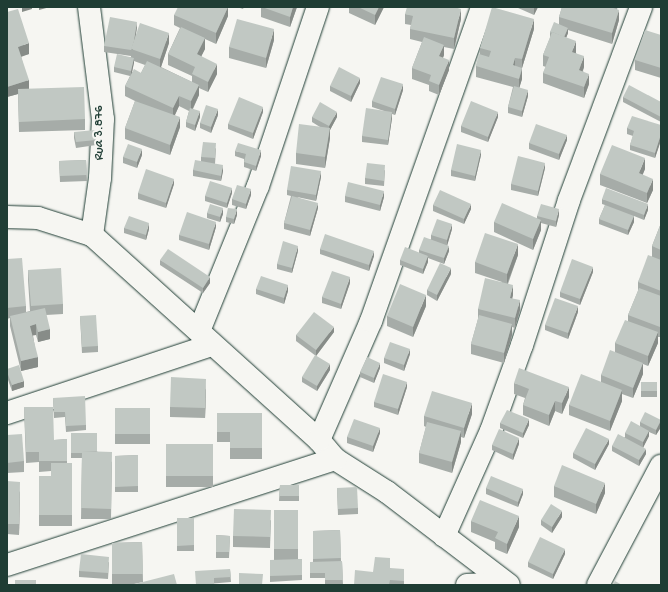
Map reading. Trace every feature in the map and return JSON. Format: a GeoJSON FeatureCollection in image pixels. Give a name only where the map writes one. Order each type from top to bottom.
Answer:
{"type":"FeatureCollection","features":[{"type":"Feature","properties":{"kind":"street","name":"Rua 3.876"},"geometry":{"type":"LineString","coordinates":[[90,7],[103,119],[100,178],[92,235]]}},
{"type":"Feature","properties":{"kind":"street"},"geometry":{"type":"LineString","coordinates":[[205,338],[318,7]]}},
{"type":"Feature","properties":{"kind":"street"},"geometry":{"type":"LineString","coordinates":[[319,440],[371,321],[482,7]]}},
{"type":"Feature","properties":{"kind":"street"},"geometry":{"type":"LineString","coordinates":[[444,536],[490,431],[524,338],[569,200],[641,7]]}},
{"type":"Feature","properties":{"kind":"street"},"geometry":{"type":"LineString","coordinates":[[7,217],[38,218],[92,235],[319,440],[335,459],[387,492],[507,584]]}},
{"type":"Feature","properties":{"kind":"street"},"geometry":{"type":"LineString","coordinates":[[7,413],[205,338]]}},
{"type":"Feature","properties":{"kind":"street"},"geometry":{"type":"LineString","coordinates":[[7,565],[335,459]]}},
{"type":"Feature","properties":{"kind":"street"},"geometry":{"type":"LineString","coordinates":[[598,585],[661,466]]}},
{"type":"Feature","properties":{"kind":"street"},"geometry":{"type":"LineString","coordinates":[[467,585],[507,584]]}},
{"type":"Feature","properties":{"kind":"building"},"geometry":{"type":"Polygon","coordinates":[[[178,7],[228,7],[216,33],[174,15],[178,7]]]}},
{"type":"Feature","properties":{"kind":"building"},"geometry":{"type":"Polygon","coordinates":[[[262,7],[293,7],[290,17],[262,7]]]}},
{"type":"Feature","properties":{"kind":"building"},"geometry":{"type":"Polygon","coordinates":[[[358,7],[379,7],[375,15],[358,7]]]}},
{"type":"Feature","properties":{"kind":"building"},"geometry":{"type":"Polygon","coordinates":[[[407,7],[454,7],[461,9],[454,38],[410,29],[413,16],[405,14],[407,7]]]}},
{"type":"Feature","properties":{"kind":"building"},"geometry":{"type":"Polygon","coordinates":[[[492,7],[534,19],[522,59],[515,58],[513,65],[522,68],[519,79],[476,66],[479,54],[489,57],[491,51],[480,48],[492,7]]]}},
{"type":"Feature","properties":{"kind":"building"},"geometry":{"type":"Polygon","coordinates":[[[562,7],[611,7],[619,10],[612,33],[559,17],[562,7]]]}},
{"type":"Feature","properties":{"kind":"building"},"geometry":{"type":"Polygon","coordinates":[[[18,9],[29,43],[18,47],[29,80],[7,87],[7,12],[18,9]]]}},
{"type":"Feature","properties":{"kind":"building"},"geometry":{"type":"Polygon","coordinates":[[[110,17],[137,22],[131,50],[104,46],[110,17]]]}},
{"type":"Feature","properties":{"kind":"building"},"geometry":{"type":"Polygon","coordinates":[[[237,19],[274,29],[266,58],[229,47],[237,19]]]}},
{"type":"Feature","properties":{"kind":"building"},"geometry":{"type":"Polygon","coordinates":[[[554,22],[568,28],[564,37],[550,32],[554,22]]]}},
{"type":"Feature","properties":{"kind":"building"},"geometry":{"type":"Polygon","coordinates":[[[140,23],[169,33],[160,59],[131,49],[140,23]]]}},
{"type":"Feature","properties":{"kind":"building"},"geometry":{"type":"Polygon","coordinates":[[[181,27],[205,38],[197,54],[217,64],[208,82],[192,74],[195,67],[168,54],[181,27]]]}},
{"type":"Feature","properties":{"kind":"building"},"geometry":{"type":"Polygon","coordinates":[[[645,30],[661,35],[661,68],[635,60],[645,30]]]}},
{"type":"Feature","properties":{"kind":"building"},"geometry":{"type":"Polygon","coordinates":[[[552,32],[576,41],[572,52],[584,56],[579,70],[589,74],[584,87],[543,73],[549,57],[543,55],[552,32]]]}},
{"type":"Feature","properties":{"kind":"building"},"geometry":{"type":"Polygon","coordinates":[[[424,37],[444,45],[439,56],[449,60],[439,85],[429,81],[431,75],[412,68],[424,37]]]}},
{"type":"Feature","properties":{"kind":"building"},"geometry":{"type":"Polygon","coordinates":[[[117,54],[134,58],[131,71],[114,67],[117,54]]]}},
{"type":"Feature","properties":{"kind":"building"},"geometry":{"type":"Polygon","coordinates":[[[147,61],[199,85],[191,101],[179,96],[173,108],[125,86],[134,69],[141,73],[147,61]]]}},
{"type":"Feature","properties":{"kind":"building"},"geometry":{"type":"Polygon","coordinates":[[[339,67],[360,78],[351,96],[330,86],[339,67]]]}},
{"type":"Feature","properties":{"kind":"building"},"geometry":{"type":"Polygon","coordinates":[[[381,77],[403,84],[395,109],[372,101],[381,77]]]}},
{"type":"Feature","properties":{"kind":"building"},"geometry":{"type":"Polygon","coordinates":[[[629,85],[661,102],[661,117],[623,97],[629,85]]]}},
{"type":"Feature","properties":{"kind":"building"},"geometry":{"type":"Polygon","coordinates":[[[514,86],[528,90],[522,111],[508,107],[514,86]]]}},
{"type":"Feature","properties":{"kind":"building"},"geometry":{"type":"Polygon","coordinates":[[[84,87],[85,119],[19,122],[18,89],[84,87]]]}},
{"type":"Feature","properties":{"kind":"building"},"geometry":{"type":"Polygon","coordinates":[[[239,97],[263,107],[253,133],[228,124],[239,97]]]}},
{"type":"Feature","properties":{"kind":"building"},"geometry":{"type":"Polygon","coordinates":[[[135,101],[180,117],[170,145],[125,128],[135,101]]]}},
{"type":"Feature","properties":{"kind":"building"},"geometry":{"type":"Polygon","coordinates":[[[471,101],[498,112],[488,137],[461,126],[471,101]]]}},
{"type":"Feature","properties":{"kind":"building"},"geometry":{"type":"Polygon","coordinates":[[[320,102],[337,112],[329,126],[312,117],[320,102]]]}},
{"type":"Feature","properties":{"kind":"building"},"geometry":{"type":"Polygon","coordinates":[[[206,105],[218,109],[211,127],[200,123],[206,105]]]}},
{"type":"Feature","properties":{"kind":"building"},"geometry":{"type":"Polygon","coordinates":[[[190,108],[200,111],[195,125],[186,122],[190,108]]]}},
{"type":"Feature","properties":{"kind":"building"},"geometry":{"type":"Polygon","coordinates":[[[366,108],[392,112],[388,140],[362,136],[366,108]]]}},
{"type":"Feature","properties":{"kind":"building"},"geometry":{"type":"Polygon","coordinates":[[[632,116],[661,125],[661,134],[655,153],[630,145],[634,131],[627,128],[632,116]]]}},
{"type":"Feature","properties":{"kind":"building"},"geometry":{"type":"Polygon","coordinates":[[[299,124],[330,128],[325,157],[296,153],[299,124]]]}},
{"type":"Feature","properties":{"kind":"building"},"geometry":{"type":"Polygon","coordinates":[[[536,124],[567,135],[559,154],[529,143],[536,124]]]}},
{"type":"Feature","properties":{"kind":"building"},"geometry":{"type":"Polygon","coordinates":[[[95,130],[96,140],[76,142],[74,132],[95,130]]]}},
{"type":"Feature","properties":{"kind":"building"},"geometry":{"type":"Polygon","coordinates":[[[203,142],[216,143],[215,158],[201,157],[203,142]]]}},
{"type":"Feature","properties":{"kind":"building"},"geometry":{"type":"Polygon","coordinates":[[[238,143],[261,150],[256,166],[244,162],[246,154],[235,151],[238,143]]]}},
{"type":"Feature","properties":{"kind":"building"},"geometry":{"type":"Polygon","coordinates":[[[128,144],[142,149],[137,162],[123,157],[128,144]]]}},
{"type":"Feature","properties":{"kind":"building"},"geometry":{"type":"Polygon","coordinates":[[[457,144],[481,150],[475,176],[451,170],[457,144]]]}},
{"type":"Feature","properties":{"kind":"building"},"geometry":{"type":"Polygon","coordinates":[[[612,145],[645,158],[639,173],[653,179],[647,193],[600,174],[612,145]]]}},
{"type":"Feature","properties":{"kind":"building"},"geometry":{"type":"Polygon","coordinates":[[[518,156],[545,163],[538,191],[511,184],[518,156]]]}},
{"type":"Feature","properties":{"kind":"building"},"geometry":{"type":"Polygon","coordinates":[[[86,160],[87,175],[60,176],[59,161],[86,160]]]}},
{"type":"Feature","properties":{"kind":"building"},"geometry":{"type":"Polygon","coordinates":[[[195,160],[223,165],[221,176],[193,170],[195,160]]]}},
{"type":"Feature","properties":{"kind":"building"},"geometry":{"type":"Polygon","coordinates":[[[367,163],[385,165],[384,181],[365,178],[367,163]]]}},
{"type":"Feature","properties":{"kind":"building"},"geometry":{"type":"Polygon","coordinates":[[[291,166],[321,171],[316,195],[287,190],[291,166]]]}},
{"type":"Feature","properties":{"kind":"building"},"geometry":{"type":"Polygon","coordinates":[[[146,169],[174,179],[166,203],[138,193],[146,169]]]}},
{"type":"Feature","properties":{"kind":"building"},"geometry":{"type":"Polygon","coordinates":[[[210,181],[232,188],[227,203],[205,196],[210,181]]]}},
{"type":"Feature","properties":{"kind":"building"},"geometry":{"type":"Polygon","coordinates":[[[348,182],[384,191],[380,205],[345,196],[348,182]]]}},
{"type":"Feature","properties":{"kind":"building"},"geometry":{"type":"Polygon","coordinates":[[[237,185],[251,189],[246,204],[232,199],[237,185]]]}},
{"type":"Feature","properties":{"kind":"building"},"geometry":{"type":"Polygon","coordinates":[[[606,188],[648,204],[644,215],[602,199],[606,188]]]}},
{"type":"Feature","properties":{"kind":"building"},"geometry":{"type":"Polygon","coordinates":[[[440,190],[471,204],[464,219],[433,205],[440,190]]]}},
{"type":"Feature","properties":{"kind":"building"},"geometry":{"type":"Polygon","coordinates":[[[292,196],[318,203],[310,230],[284,223],[292,196]]]}},
{"type":"Feature","properties":{"kind":"building"},"geometry":{"type":"Polygon","coordinates":[[[502,203],[541,220],[533,239],[494,222],[502,203]]]}},
{"type":"Feature","properties":{"kind":"building"},"geometry":{"type":"Polygon","coordinates":[[[210,204],[223,208],[220,217],[207,213],[210,204]]]}},
{"type":"Feature","properties":{"kind":"building"},"geometry":{"type":"Polygon","coordinates":[[[541,204],[559,209],[556,221],[537,216],[541,204]]]}},
{"type":"Feature","properties":{"kind":"building"},"geometry":{"type":"Polygon","coordinates":[[[605,205],[634,216],[628,230],[599,219],[605,205]]]}},
{"type":"Feature","properties":{"kind":"building"},"geometry":{"type":"Polygon","coordinates":[[[228,208],[237,209],[234,219],[226,217],[228,208]]]}},
{"type":"Feature","properties":{"kind":"building"},"geometry":{"type":"Polygon","coordinates":[[[187,212],[216,222],[209,244],[179,235],[187,212]]]}},
{"type":"Feature","properties":{"kind":"building"},"geometry":{"type":"Polygon","coordinates":[[[129,216],[149,223],[146,235],[124,228],[129,216]]]}},
{"type":"Feature","properties":{"kind":"building"},"geometry":{"type":"Polygon","coordinates":[[[437,219],[452,224],[447,240],[431,235],[437,219]]]}},
{"type":"Feature","properties":{"kind":"building"},"geometry":{"type":"Polygon","coordinates":[[[661,223],[661,250],[652,246],[661,223]]]}},
{"type":"Feature","properties":{"kind":"building"},"geometry":{"type":"Polygon","coordinates":[[[485,233],[518,244],[507,274],[475,262],[485,233]]]}},
{"type":"Feature","properties":{"kind":"building"},"geometry":{"type":"Polygon","coordinates":[[[325,234],[374,251],[369,265],[320,249],[325,234]]]}},
{"type":"Feature","properties":{"kind":"building"},"geometry":{"type":"Polygon","coordinates":[[[424,237],[449,246],[444,258],[419,250],[424,237]]]}},
{"type":"Feature","properties":{"kind":"building"},"geometry":{"type":"Polygon","coordinates":[[[283,241],[298,246],[292,268],[277,264],[283,241]]]}},
{"type":"Feature","properties":{"kind":"building"},"geometry":{"type":"Polygon","coordinates":[[[405,247],[428,256],[423,269],[400,260],[405,247]]]}},
{"type":"Feature","properties":{"kind":"building"},"geometry":{"type":"Polygon","coordinates":[[[168,249],[210,277],[203,288],[160,260],[168,249]]]}},
{"type":"Feature","properties":{"kind":"building"},"geometry":{"type":"Polygon","coordinates":[[[648,255],[661,260],[661,291],[638,282],[648,255]]]}},
{"type":"Feature","properties":{"kind":"building"},"geometry":{"type":"Polygon","coordinates":[[[22,258],[26,306],[7,308],[7,259],[22,258]]]}},
{"type":"Feature","properties":{"kind":"building"},"geometry":{"type":"Polygon","coordinates":[[[572,259],[593,267],[580,299],[560,292],[572,259]]]}},
{"type":"Feature","properties":{"kind":"building"},"geometry":{"type":"Polygon","coordinates":[[[440,263],[451,268],[437,295],[427,290],[440,263]]]}},
{"type":"Feature","properties":{"kind":"building"},"geometry":{"type":"Polygon","coordinates":[[[61,268],[63,304],[31,306],[28,270],[61,268]]]}},
{"type":"Feature","properties":{"kind":"building"},"geometry":{"type":"Polygon","coordinates":[[[332,271],[350,277],[341,304],[322,297],[332,271]]]}},
{"type":"Feature","properties":{"kind":"building"},"geometry":{"type":"Polygon","coordinates":[[[261,276],[288,285],[284,298],[256,289],[261,276]]]}},
{"type":"Feature","properties":{"kind":"building"},"geometry":{"type":"Polygon","coordinates":[[[485,278],[513,285],[510,298],[520,300],[515,318],[478,309],[485,278]]]}},
{"type":"Feature","properties":{"kind":"building"},"geometry":{"type":"Polygon","coordinates":[[[400,284],[426,295],[413,327],[387,316],[400,284]]]}},
{"type":"Feature","properties":{"kind":"building"},"geometry":{"type":"Polygon","coordinates":[[[639,288],[661,296],[660,327],[628,315],[639,288]]]}},
{"type":"Feature","properties":{"kind":"building"},"geometry":{"type":"Polygon","coordinates":[[[555,298],[578,306],[568,333],[545,325],[555,298]]]}},
{"type":"Feature","properties":{"kind":"building"},"geometry":{"type":"Polygon","coordinates":[[[45,308],[50,329],[38,332],[36,324],[30,326],[38,357],[21,361],[10,316],[45,308]]]}},
{"type":"Feature","properties":{"kind":"building"},"geometry":{"type":"Polygon","coordinates":[[[314,312],[334,327],[316,350],[296,335],[314,312]]]}},
{"type":"Feature","properties":{"kind":"building"},"geometry":{"type":"Polygon","coordinates":[[[96,315],[98,346],[82,347],[80,316],[96,315]]]}},
{"type":"Feature","properties":{"kind":"building"},"geometry":{"type":"Polygon","coordinates":[[[479,315],[512,324],[504,353],[471,344],[479,315]]]}},
{"type":"Feature","properties":{"kind":"building"},"geometry":{"type":"Polygon","coordinates":[[[625,320],[658,332],[648,356],[615,343],[625,320]]]}},
{"type":"Feature","properties":{"kind":"building"},"geometry":{"type":"Polygon","coordinates":[[[390,342],[410,349],[404,365],[384,358],[390,342]]]}},
{"type":"Feature","properties":{"kind":"building"},"geometry":{"type":"Polygon","coordinates":[[[610,350],[643,363],[633,388],[601,375],[610,350]]]}},
{"type":"Feature","properties":{"kind":"building"},"geometry":{"type":"Polygon","coordinates":[[[315,355],[330,364],[317,386],[302,377],[315,355]]]}},
{"type":"Feature","properties":{"kind":"building"},"geometry":{"type":"Polygon","coordinates":[[[367,357],[380,363],[374,378],[360,372],[367,357]]]}},
{"type":"Feature","properties":{"kind":"building"},"geometry":{"type":"Polygon","coordinates":[[[19,365],[24,381],[12,385],[7,369],[19,365]]]}},
{"type":"Feature","properties":{"kind":"building"},"geometry":{"type":"Polygon","coordinates":[[[519,368],[569,387],[562,403],[555,401],[549,415],[523,405],[529,389],[514,383],[519,368]]]}},
{"type":"Feature","properties":{"kind":"building"},"geometry":{"type":"Polygon","coordinates":[[[383,374],[407,382],[398,409],[374,402],[383,374]]]}},
{"type":"Feature","properties":{"kind":"building"},"geometry":{"type":"Polygon","coordinates":[[[581,374],[622,390],[610,421],[569,405],[581,374]]]}},
{"type":"Feature","properties":{"kind":"building"},"geometry":{"type":"Polygon","coordinates":[[[171,377],[206,379],[205,408],[170,407],[171,377]]]}},
{"type":"Feature","properties":{"kind":"building"},"geometry":{"type":"Polygon","coordinates":[[[641,382],[657,382],[657,391],[641,391],[641,382]]]}},
{"type":"Feature","properties":{"kind":"building"},"geometry":{"type":"Polygon","coordinates":[[[432,391],[472,403],[464,428],[424,416],[432,391]]]}},
{"type":"Feature","properties":{"kind":"building"},"geometry":{"type":"Polygon","coordinates":[[[85,396],[86,425],[66,426],[65,412],[54,412],[53,398],[85,396]]]}},
{"type":"Feature","properties":{"kind":"building"},"geometry":{"type":"Polygon","coordinates":[[[24,407],[53,407],[54,440],[67,439],[67,461],[39,461],[39,452],[26,452],[24,407]]]}},
{"type":"Feature","properties":{"kind":"building"},"geometry":{"type":"Polygon","coordinates":[[[115,408],[150,408],[150,434],[115,434],[115,408]]]}},
{"type":"Feature","properties":{"kind":"building"},"geometry":{"type":"Polygon","coordinates":[[[507,410],[529,419],[523,433],[500,423],[507,410]]]}},
{"type":"Feature","properties":{"kind":"building"},"geometry":{"type":"Polygon","coordinates":[[[645,412],[661,420],[656,430],[640,422],[645,412]]]}},
{"type":"Feature","properties":{"kind":"building"},"geometry":{"type":"Polygon","coordinates":[[[217,413],[262,413],[262,448],[230,448],[230,432],[217,432],[217,413]]]}},
{"type":"Feature","properties":{"kind":"building"},"geometry":{"type":"Polygon","coordinates":[[[354,419],[380,428],[373,446],[347,437],[354,419]]]}},
{"type":"Feature","properties":{"kind":"building"},"geometry":{"type":"Polygon","coordinates":[[[631,421],[649,431],[643,442],[625,433],[631,421]]]}},
{"type":"Feature","properties":{"kind":"building"},"geometry":{"type":"Polygon","coordinates":[[[427,422],[461,431],[452,462],[419,453],[427,422]]]}},
{"type":"Feature","properties":{"kind":"building"},"geometry":{"type":"Polygon","coordinates":[[[586,428],[609,439],[595,464],[573,453],[586,428]]]}},
{"type":"Feature","properties":{"kind":"building"},"geometry":{"type":"Polygon","coordinates":[[[499,429],[519,438],[513,454],[492,445],[499,429]]]}},
{"type":"Feature","properties":{"kind":"building"},"geometry":{"type":"Polygon","coordinates":[[[71,433],[97,433],[97,451],[71,453],[71,433]]]}},
{"type":"Feature","properties":{"kind":"building"},"geometry":{"type":"Polygon","coordinates":[[[22,434],[24,461],[7,463],[7,435],[22,434]]]}},
{"type":"Feature","properties":{"kind":"building"},"geometry":{"type":"Polygon","coordinates":[[[618,434],[646,449],[639,460],[612,446],[618,434]]]}},
{"type":"Feature","properties":{"kind":"building"},"geometry":{"type":"Polygon","coordinates":[[[166,444],[213,444],[213,476],[166,476],[166,444]]]}},
{"type":"Feature","properties":{"kind":"building"},"geometry":{"type":"Polygon","coordinates":[[[82,451],[112,452],[111,509],[81,508],[82,451]]]}},
{"type":"Feature","properties":{"kind":"building"},"geometry":{"type":"Polygon","coordinates":[[[138,455],[138,486],[115,487],[115,456],[138,455]]]}},
{"type":"Feature","properties":{"kind":"building"},"geometry":{"type":"Polygon","coordinates":[[[51,463],[72,463],[72,515],[39,515],[39,476],[51,476],[51,463]]]}},
{"type":"Feature","properties":{"kind":"building"},"geometry":{"type":"Polygon","coordinates":[[[562,465],[605,483],[596,504],[554,486],[562,465]]]}},
{"type":"Feature","properties":{"kind":"building"},"geometry":{"type":"Polygon","coordinates":[[[491,476],[523,489],[518,502],[486,488],[491,476]]]}},
{"type":"Feature","properties":{"kind":"building"},"geometry":{"type":"Polygon","coordinates":[[[7,481],[20,482],[19,524],[7,524],[7,481]]]}},
{"type":"Feature","properties":{"kind":"building"},"geometry":{"type":"Polygon","coordinates":[[[280,485],[299,485],[299,496],[279,496],[280,485]]]}},
{"type":"Feature","properties":{"kind":"building"},"geometry":{"type":"Polygon","coordinates":[[[357,487],[358,508],[338,509],[337,488],[357,487]]]}},
{"type":"Feature","properties":{"kind":"building"},"geometry":{"type":"Polygon","coordinates":[[[480,500],[519,516],[507,544],[495,538],[498,532],[471,521],[480,500]]]}},
{"type":"Feature","properties":{"kind":"building"},"geometry":{"type":"Polygon","coordinates":[[[551,504],[562,511],[552,527],[541,520],[551,504]]]}},
{"type":"Feature","properties":{"kind":"building"},"geometry":{"type":"Polygon","coordinates":[[[234,509],[271,510],[270,537],[233,536],[234,509]]]}},
{"type":"Feature","properties":{"kind":"building"},"geometry":{"type":"Polygon","coordinates":[[[274,510],[298,510],[298,549],[274,549],[274,510]]]}},
{"type":"Feature","properties":{"kind":"building"},"geometry":{"type":"Polygon","coordinates":[[[177,518],[194,518],[194,545],[177,546],[177,518]]]}},
{"type":"Feature","properties":{"kind":"building"},"geometry":{"type":"Polygon","coordinates":[[[340,530],[341,558],[313,559],[313,531],[340,530]]]}},
{"type":"Feature","properties":{"kind":"building"},"geometry":{"type":"Polygon","coordinates":[[[216,535],[230,536],[229,552],[216,552],[216,535]]]}},
{"type":"Feature","properties":{"kind":"building"},"geometry":{"type":"Polygon","coordinates":[[[540,537],[565,549],[553,574],[528,562],[540,537]]]}},
{"type":"Feature","properties":{"kind":"building"},"geometry":{"type":"Polygon","coordinates":[[[142,542],[143,574],[112,574],[112,543],[142,542]]]}},
{"type":"Feature","properties":{"kind":"building"},"geometry":{"type":"Polygon","coordinates":[[[81,554],[109,557],[108,573],[79,571],[81,554]]]}},
{"type":"Feature","properties":{"kind":"building"},"geometry":{"type":"Polygon","coordinates":[[[375,557],[390,558],[390,568],[404,569],[404,581],[390,580],[389,585],[354,585],[355,570],[373,572],[375,557]]]}},
{"type":"Feature","properties":{"kind":"building"},"geometry":{"type":"Polygon","coordinates":[[[302,559],[302,575],[270,576],[270,560],[302,559]]]}},
{"type":"Feature","properties":{"kind":"building"},"geometry":{"type":"Polygon","coordinates":[[[342,561],[343,580],[325,580],[325,573],[310,573],[310,562],[342,561]]]}},
{"type":"Feature","properties":{"kind":"building"},"geometry":{"type":"Polygon","coordinates":[[[230,569],[231,577],[214,578],[214,585],[196,585],[195,571],[230,569]]]}},
{"type":"Feature","properties":{"kind":"building"},"geometry":{"type":"Polygon","coordinates":[[[239,573],[263,574],[262,585],[239,585],[239,573]]]}},
{"type":"Feature","properties":{"kind":"building"},"geometry":{"type":"Polygon","coordinates":[[[174,574],[177,585],[131,585],[174,574]]]}},
{"type":"Feature","properties":{"kind":"building"},"geometry":{"type":"Polygon","coordinates":[[[15,580],[36,580],[36,585],[15,585],[15,580]]]}},
{"type":"Feature","properties":{"kind":"building"},"geometry":{"type":"Polygon","coordinates":[[[615,581],[622,585],[613,585],[615,581]]]}}]}
